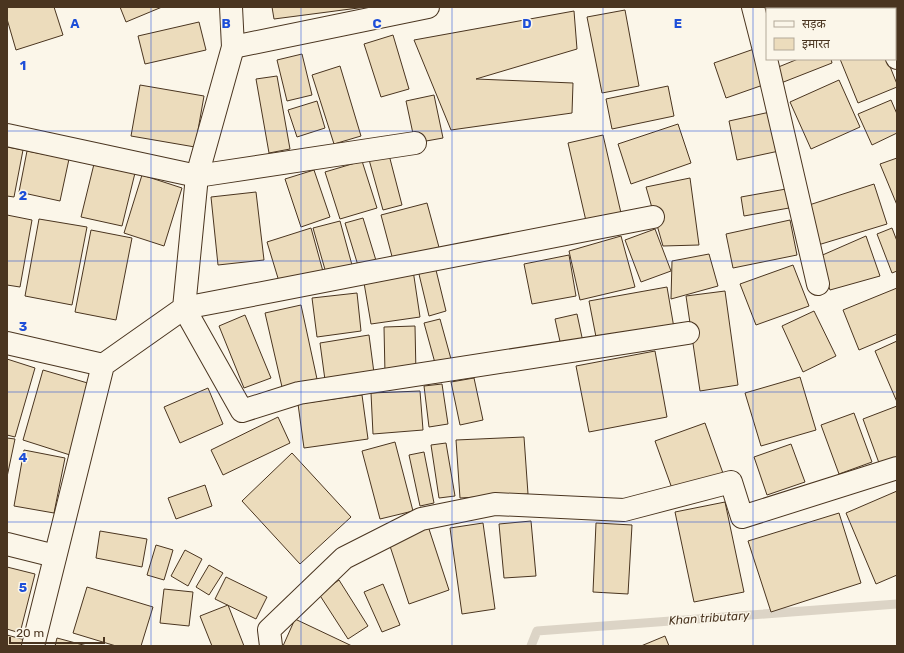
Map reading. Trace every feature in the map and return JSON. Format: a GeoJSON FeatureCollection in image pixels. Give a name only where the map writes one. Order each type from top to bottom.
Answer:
{"type":"FeatureCollection","features":[{"type":"Feature","properties":{"kind":"street"},"geometry":{"type":"LineString","coordinates":[[231,7],[233,47],[197,176],[184,308],[242,411],[299,393],[688,333]]}},
{"type":"Feature","properties":{"kind":"street"},"geometry":{"type":"LineString","coordinates":[[233,47],[428,7]]}},
{"type":"Feature","properties":{"kind":"street"},"geometry":{"type":"LineString","coordinates":[[753,7],[766,58]]}},
{"type":"Feature","properties":{"kind":"street"},"geometry":{"type":"LineString","coordinates":[[766,60],[818,284]]}},
{"type":"Feature","properties":{"kind":"street"},"geometry":{"type":"LineString","coordinates":[[7,135],[197,176],[415,143]]}},
{"type":"Feature","properties":{"kind":"street"},"geometry":{"type":"LineString","coordinates":[[33,646],[102,365],[184,308],[653,217]]}},
{"type":"Feature","properties":{"kind":"street"},"geometry":{"type":"LineString","coordinates":[[7,343],[102,365]]}},
{"type":"Feature","properties":{"kind":"street"},"geometry":{"type":"LineString","coordinates":[[271,646],[269,630],[344,558],[421,519],[495,504],[624,510],[731,482],[742,517],[897,468]]}},
{"type":"Feature","properties":{"kind":"street"},"geometry":{"type":"LineString","coordinates":[[7,544],[55,556]]}},
{"type":"Feature","properties":{"kind":"building"},"geometry":{"type":"Polygon","coordinates":[[[7,7],[54,7],[63,35],[16,50],[7,19],[7,7]]]}},
{"type":"Feature","properties":{"kind":"building"},"geometry":{"type":"Polygon","coordinates":[[[120,7],[162,7],[126,22],[120,7]]]}},
{"type":"Feature","properties":{"kind":"building"},"geometry":{"type":"Polygon","coordinates":[[[272,7],[366,7],[274,19],[272,7]]]}},
{"type":"Feature","properties":{"kind":"building"},"geometry":{"type":"Polygon","coordinates":[[[761,7],[810,8],[766,8],[766,20],[761,7]]]}},
{"type":"Feature","properties":{"kind":"building"},"geometry":{"type":"Polygon","coordinates":[[[819,7],[866,8],[820,8],[819,7]]]}},
{"type":"Feature","properties":{"kind":"building"},"geometry":{"type":"Polygon","coordinates":[[[897,7],[897,46],[896,8],[884,8],[897,7]]]}},
{"type":"Feature","properties":{"kind":"building"},"geometry":{"type":"Polygon","coordinates":[[[625,10],[639,86],[602,93],[587,17],[625,10]]]}},
{"type":"Feature","properties":{"kind":"building"},"geometry":{"type":"Polygon","coordinates":[[[574,11],[577,49],[476,79],[573,83],[572,113],[451,130],[414,40],[574,11]]]}},
{"type":"Feature","properties":{"kind":"building"},"geometry":{"type":"Polygon","coordinates":[[[199,22],[206,50],[145,64],[138,36],[199,22]]]}},
{"type":"Feature","properties":{"kind":"building"},"geometry":{"type":"Polygon","coordinates":[[[393,35],[409,89],[381,97],[364,44],[393,35]]]}},
{"type":"Feature","properties":{"kind":"building"},"geometry":{"type":"Polygon","coordinates":[[[754,49],[766,84],[726,98],[714,63],[754,49]]]}},
{"type":"Feature","properties":{"kind":"building"},"geometry":{"type":"Polygon","coordinates":[[[302,54],[312,95],[287,101],[277,60],[302,54]]]}},
{"type":"Feature","properties":{"kind":"building"},"geometry":{"type":"Polygon","coordinates":[[[796,60],[831,60],[832,63],[781,83],[776,68],[796,60]]]}},
{"type":"Feature","properties":{"kind":"building"},"geometry":{"type":"Polygon","coordinates":[[[840,60],[887,60],[897,87],[858,103],[840,60]]]}},
{"type":"Feature","properties":{"kind":"building"},"geometry":{"type":"Polygon","coordinates":[[[340,66],[361,136],[334,144],[312,75],[340,66]]]}},
{"type":"Feature","properties":{"kind":"building"},"geometry":{"type":"Polygon","coordinates":[[[277,76],[290,149],[269,153],[256,79],[277,76]]]}},
{"type":"Feature","properties":{"kind":"building"},"geometry":{"type":"Polygon","coordinates":[[[839,80],[860,127],[811,149],[790,102],[839,80]]]}},
{"type":"Feature","properties":{"kind":"building"},"geometry":{"type":"Polygon","coordinates":[[[140,85],[204,96],[195,147],[131,136],[140,85]]]}},
{"type":"Feature","properties":{"kind":"building"},"geometry":{"type":"Polygon","coordinates":[[[668,86],[674,116],[612,129],[606,99],[668,86]]]}},
{"type":"Feature","properties":{"kind":"building"},"geometry":{"type":"Polygon","coordinates":[[[434,95],[443,138],[415,143],[406,101],[434,95]]]}},
{"type":"Feature","properties":{"kind":"building"},"geometry":{"type":"Polygon","coordinates":[[[891,100],[897,114],[897,133],[872,145],[858,114],[891,100]]]}},
{"type":"Feature","properties":{"kind":"building"},"geometry":{"type":"Polygon","coordinates":[[[317,101],[325,128],[297,137],[288,110],[317,101]]]}},
{"type":"Feature","properties":{"kind":"building"},"geometry":{"type":"Polygon","coordinates":[[[770,112],[779,151],[737,160],[729,121],[770,112]]]}},
{"type":"Feature","properties":{"kind":"building"},"geometry":{"type":"Polygon","coordinates":[[[678,124],[691,163],[631,184],[618,144],[678,124]]]}},
{"type":"Feature","properties":{"kind":"building"},"geometry":{"type":"Polygon","coordinates":[[[603,135],[621,213],[586,221],[568,143],[603,135]]]}},
{"type":"Feature","properties":{"kind":"building"},"geometry":{"type":"Polygon","coordinates":[[[7,147],[23,150],[14,197],[7,196],[7,147]]]}},
{"type":"Feature","properties":{"kind":"building"},"geometry":{"type":"Polygon","coordinates":[[[27,151],[69,159],[60,201],[19,192],[27,151]]]}},
{"type":"Feature","properties":{"kind":"building"},"geometry":{"type":"Polygon","coordinates":[[[388,151],[402,205],[383,210],[368,156],[388,151]]]}},
{"type":"Feature","properties":{"kind":"building"},"geometry":{"type":"Polygon","coordinates":[[[897,158],[897,205],[880,164],[897,158]]]}},
{"type":"Feature","properties":{"kind":"building"},"geometry":{"type":"Polygon","coordinates":[[[362,161],[377,208],[340,219],[325,172],[362,161]]]}},
{"type":"Feature","properties":{"kind":"building"},"geometry":{"type":"Polygon","coordinates":[[[94,164],[135,173],[122,226],[81,217],[94,164]]]}},
{"type":"Feature","properties":{"kind":"building"},"geometry":{"type":"Polygon","coordinates":[[[314,170],[330,217],[301,227],[285,179],[314,170]]]}},
{"type":"Feature","properties":{"kind":"building"},"geometry":{"type":"Polygon","coordinates":[[[142,175],[182,188],[164,246],[124,233],[142,175]]]}},
{"type":"Feature","properties":{"kind":"building"},"geometry":{"type":"Polygon","coordinates":[[[690,178],[699,245],[663,246],[646,187],[690,178]]]}},
{"type":"Feature","properties":{"kind":"building"},"geometry":{"type":"Polygon","coordinates":[[[874,184],[887,224],[818,245],[806,206],[874,184]]]}},
{"type":"Feature","properties":{"kind":"building"},"geometry":{"type":"Polygon","coordinates":[[[786,189],[789,208],[744,216],[741,197],[786,189]]]}},
{"type":"Feature","properties":{"kind":"building"},"geometry":{"type":"Polygon","coordinates":[[[256,192],[264,260],[218,265],[211,197],[256,192]]]}},
{"type":"Feature","properties":{"kind":"building"},"geometry":{"type":"Polygon","coordinates":[[[427,203],[440,251],[394,264],[381,215],[427,203]]]}},
{"type":"Feature","properties":{"kind":"building"},"geometry":{"type":"Polygon","coordinates":[[[7,215],[32,220],[20,287],[7,285],[7,215]]]}},
{"type":"Feature","properties":{"kind":"building"},"geometry":{"type":"Polygon","coordinates":[[[363,218],[378,267],[360,272],[345,223],[363,218]]]}},
{"type":"Feature","properties":{"kind":"building"},"geometry":{"type":"Polygon","coordinates":[[[39,219],[87,227],[72,305],[25,296],[39,219]]]}},
{"type":"Feature","properties":{"kind":"building"},"geometry":{"type":"Polygon","coordinates":[[[790,220],[797,255],[733,268],[726,234],[790,220]]]}},
{"type":"Feature","properties":{"kind":"building"},"geometry":{"type":"Polygon","coordinates":[[[340,221],[352,265],[326,273],[313,228],[340,221]]]}},
{"type":"Feature","properties":{"kind":"building"},"geometry":{"type":"Polygon","coordinates":[[[311,228],[324,275],[281,288],[267,242],[311,228]]]}},
{"type":"Feature","properties":{"kind":"building"},"geometry":{"type":"Polygon","coordinates":[[[892,228],[897,241],[897,271],[892,273],[877,234],[892,228]]]}},
{"type":"Feature","properties":{"kind":"building"},"geometry":{"type":"Polygon","coordinates":[[[655,229],[671,271],[641,282],[625,240],[655,229]]]}},
{"type":"Feature","properties":{"kind":"building"},"geometry":{"type":"Polygon","coordinates":[[[91,230],[132,238],[116,320],[75,312],[91,230]]]}},
{"type":"Feature","properties":{"kind":"building"},"geometry":{"type":"Polygon","coordinates":[[[621,236],[635,287],[580,300],[569,251],[621,236]]]}},
{"type":"Feature","properties":{"kind":"building"},"geometry":{"type":"Polygon","coordinates":[[[866,236],[880,276],[830,290],[818,257],[866,236]]]}},
{"type":"Feature","properties":{"kind":"building"},"geometry":{"type":"Polygon","coordinates":[[[709,254],[718,286],[671,299],[672,261],[709,254]]]}},
{"type":"Feature","properties":{"kind":"building"},"geometry":{"type":"Polygon","coordinates":[[[569,255],[576,296],[532,304],[524,264],[569,255]]]}},
{"type":"Feature","properties":{"kind":"building"},"geometry":{"type":"Polygon","coordinates":[[[793,265],[809,306],[756,325],[740,284],[793,265]]]}},
{"type":"Feature","properties":{"kind":"building"},"geometry":{"type":"Polygon","coordinates":[[[435,266],[446,311],[429,316],[418,270],[435,266]]]}},
{"type":"Feature","properties":{"kind":"building"},"geometry":{"type":"Polygon","coordinates":[[[413,270],[420,317],[371,324],[363,277],[413,270]]]}},
{"type":"Feature","properties":{"kind":"building"},"geometry":{"type":"Polygon","coordinates":[[[667,287],[674,328],[597,342],[589,301],[667,287]]]}},
{"type":"Feature","properties":{"kind":"building"},"geometry":{"type":"Polygon","coordinates":[[[897,288],[897,334],[859,350],[843,310],[897,288]]]}},
{"type":"Feature","properties":{"kind":"building"},"geometry":{"type":"Polygon","coordinates":[[[725,291],[738,385],[700,391],[686,296],[725,291]]]}},
{"type":"Feature","properties":{"kind":"building"},"geometry":{"type":"Polygon","coordinates":[[[357,293],[361,331],[317,337],[312,298],[357,293]]]}},
{"type":"Feature","properties":{"kind":"building"},"geometry":{"type":"Polygon","coordinates":[[[301,305],[317,379],[282,387],[265,313],[301,305]]]}},
{"type":"Feature","properties":{"kind":"building"},"geometry":{"type":"Polygon","coordinates":[[[814,311],[836,356],[803,372],[782,326],[814,311]]]}},
{"type":"Feature","properties":{"kind":"building"},"geometry":{"type":"Polygon","coordinates":[[[577,314],[583,342],[561,346],[555,319],[577,314]]]}},
{"type":"Feature","properties":{"kind":"building"},"geometry":{"type":"Polygon","coordinates":[[[245,315],[271,378],[244,388],[219,326],[245,315]]]}},
{"type":"Feature","properties":{"kind":"building"},"geometry":{"type":"Polygon","coordinates":[[[440,319],[451,359],[435,363],[424,323],[440,319]]]}},
{"type":"Feature","properties":{"kind":"building"},"geometry":{"type":"Polygon","coordinates":[[[415,326],[416,374],[385,374],[384,327],[415,326]]]}},
{"type":"Feature","properties":{"kind":"building"},"geometry":{"type":"Polygon","coordinates":[[[369,335],[374,373],[325,380],[320,343],[369,335]]]}},
{"type":"Feature","properties":{"kind":"building"},"geometry":{"type":"Polygon","coordinates":[[[897,341],[897,402],[875,351],[897,341]]]}},
{"type":"Feature","properties":{"kind":"building"},"geometry":{"type":"Polygon","coordinates":[[[655,351],[667,417],[589,432],[576,366],[655,351]]]}},
{"type":"Feature","properties":{"kind":"building"},"geometry":{"type":"Polygon","coordinates":[[[7,359],[35,368],[15,437],[7,435],[7,359]]]}},
{"type":"Feature","properties":{"kind":"building"},"geometry":{"type":"Polygon","coordinates":[[[43,370],[91,384],[70,455],[23,440],[43,370]]]}},
{"type":"Feature","properties":{"kind":"building"},"geometry":{"type":"Polygon","coordinates":[[[800,377],[816,430],[761,446],[745,393],[800,377]]]}},
{"type":"Feature","properties":{"kind":"building"},"geometry":{"type":"Polygon","coordinates":[[[474,378],[483,420],[460,425],[451,382],[474,378]]]}},
{"type":"Feature","properties":{"kind":"building"},"geometry":{"type":"Polygon","coordinates":[[[442,384],[448,424],[429,427],[424,386],[442,384]]]}},
{"type":"Feature","properties":{"kind":"building"},"geometry":{"type":"Polygon","coordinates":[[[208,388],[223,424],[180,443],[164,407],[208,388]]]}},
{"type":"Feature","properties":{"kind":"building"},"geometry":{"type":"Polygon","coordinates":[[[420,391],[423,430],[373,434],[371,393],[420,391]]]}},
{"type":"Feature","properties":{"kind":"building"},"geometry":{"type":"Polygon","coordinates":[[[362,395],[368,439],[304,448],[298,404],[362,395]]]}},
{"type":"Feature","properties":{"kind":"building"},"geometry":{"type":"Polygon","coordinates":[[[897,406],[897,457],[879,463],[863,419],[897,406]]]}},
{"type":"Feature","properties":{"kind":"building"},"geometry":{"type":"Polygon","coordinates":[[[854,413],[872,462],[839,474],[821,425],[854,413]]]}},
{"type":"Feature","properties":{"kind":"building"},"geometry":{"type":"Polygon","coordinates":[[[278,417],[290,443],[223,475],[211,450],[278,417]]]}},
{"type":"Feature","properties":{"kind":"building"},"geometry":{"type":"Polygon","coordinates":[[[705,423],[724,476],[674,494],[655,441],[705,423]]]}},
{"type":"Feature","properties":{"kind":"building"},"geometry":{"type":"Polygon","coordinates":[[[524,437],[528,494],[460,498],[456,440],[524,437]]]}},
{"type":"Feature","properties":{"kind":"building"},"geometry":{"type":"Polygon","coordinates":[[[7,438],[15,439],[7,477],[7,438]]]}},
{"type":"Feature","properties":{"kind":"building"},"geometry":{"type":"Polygon","coordinates":[[[395,442],[413,511],[380,519],[362,451],[395,442]]]}},
{"type":"Feature","properties":{"kind":"building"},"geometry":{"type":"Polygon","coordinates":[[[446,443],[455,496],[439,498],[431,445],[446,443]]]}},
{"type":"Feature","properties":{"kind":"building"},"geometry":{"type":"Polygon","coordinates":[[[791,444],[805,482],[767,495],[754,457],[791,444]]]}},
{"type":"Feature","properties":{"kind":"building"},"geometry":{"type":"Polygon","coordinates":[[[24,450],[65,458],[54,513],[14,506],[24,450]]]}},
{"type":"Feature","properties":{"kind":"building"},"geometry":{"type":"Polygon","coordinates":[[[424,452],[434,503],[420,506],[409,455],[424,452]]]}},
{"type":"Feature","properties":{"kind":"building"},"geometry":{"type":"Polygon","coordinates":[[[292,453],[351,517],[300,564],[242,501],[292,453]]]}},
{"type":"Feature","properties":{"kind":"building"},"geometry":{"type":"Polygon","coordinates":[[[205,485],[212,506],[176,519],[168,498],[205,485]]]}},
{"type":"Feature","properties":{"kind":"building"},"geometry":{"type":"Polygon","coordinates":[[[897,491],[897,575],[876,584],[846,513],[897,491]]]}},
{"type":"Feature","properties":{"kind":"building"},"geometry":{"type":"Polygon","coordinates":[[[725,502],[744,592],[694,602],[675,512],[725,502]]]}},
{"type":"Feature","properties":{"kind":"building"},"geometry":{"type":"Polygon","coordinates":[[[839,513],[861,583],[771,612],[748,541],[839,513]]]}},
{"type":"Feature","properties":{"kind":"building"},"geometry":{"type":"Polygon","coordinates":[[[531,521],[536,576],[504,578],[499,524],[531,521]]]}},
{"type":"Feature","properties":{"kind":"building"},"geometry":{"type":"Polygon","coordinates":[[[483,523],[495,609],[462,614],[450,528],[483,523]]]}},
{"type":"Feature","properties":{"kind":"building"},"geometry":{"type":"Polygon","coordinates":[[[596,523],[632,525],[628,594],[593,592],[596,523]]]}},
{"type":"Feature","properties":{"kind":"building"},"geometry":{"type":"Polygon","coordinates":[[[428,526],[449,590],[409,604],[388,540],[428,526]]]}},
{"type":"Feature","properties":{"kind":"building"},"geometry":{"type":"Polygon","coordinates":[[[100,531],[147,539],[142,567],[96,558],[100,531]]]}},
{"type":"Feature","properties":{"kind":"building"},"geometry":{"type":"Polygon","coordinates":[[[156,545],[173,550],[164,580],[147,575],[156,545]]]}},
{"type":"Feature","properties":{"kind":"building"},"geometry":{"type":"Polygon","coordinates":[[[185,550],[202,559],[188,586],[171,576],[185,550]]]}},
{"type":"Feature","properties":{"kind":"building"},"geometry":{"type":"Polygon","coordinates":[[[209,565],[223,573],[209,595],[196,587],[209,565]]]}},
{"type":"Feature","properties":{"kind":"building"},"geometry":{"type":"Polygon","coordinates":[[[7,567],[35,574],[20,633],[7,629],[7,567]]]}},
{"type":"Feature","properties":{"kind":"building"},"geometry":{"type":"Polygon","coordinates":[[[226,577],[267,597],[256,619],[215,599],[226,577]]]}},
{"type":"Feature","properties":{"kind":"building"},"geometry":{"type":"Polygon","coordinates":[[[339,580],[368,626],[348,639],[319,594],[339,580]]]}},
{"type":"Feature","properties":{"kind":"building"},"geometry":{"type":"Polygon","coordinates":[[[383,584],[400,625],[382,632],[364,592],[383,584]]]}},
{"type":"Feature","properties":{"kind":"building"},"geometry":{"type":"Polygon","coordinates":[[[87,587],[153,607],[141,646],[116,646],[73,633],[87,587]]]}},
{"type":"Feature","properties":{"kind":"building"},"geometry":{"type":"Polygon","coordinates":[[[164,589],[193,592],[189,626],[160,623],[164,589]]]}},
{"type":"Feature","properties":{"kind":"building"},"geometry":{"type":"Polygon","coordinates":[[[228,605],[244,646],[212,646],[200,616],[228,605]]]}},
{"type":"Feature","properties":{"kind":"building"},"geometry":{"type":"Polygon","coordinates":[[[295,619],[352,646],[283,646],[295,619]]]}},
{"type":"Feature","properties":{"kind":"building"},"geometry":{"type":"Polygon","coordinates":[[[7,635],[29,641],[28,646],[7,646],[7,635]]]}},
{"type":"Feature","properties":{"kind":"building"},"geometry":{"type":"Polygon","coordinates":[[[665,636],[669,646],[641,646],[665,636]]]}},
{"type":"Feature","properties":{"kind":"building"},"geometry":{"type":"Polygon","coordinates":[[[57,638],[87,646],[55,646],[57,638]]]}},
{"type":"Feature","properties":{"kind":"waterway","name":"Khan tributary"},"geometry":{"type":"LineString","coordinates":[[531,646],[537,631],[897,604]]}}]}
